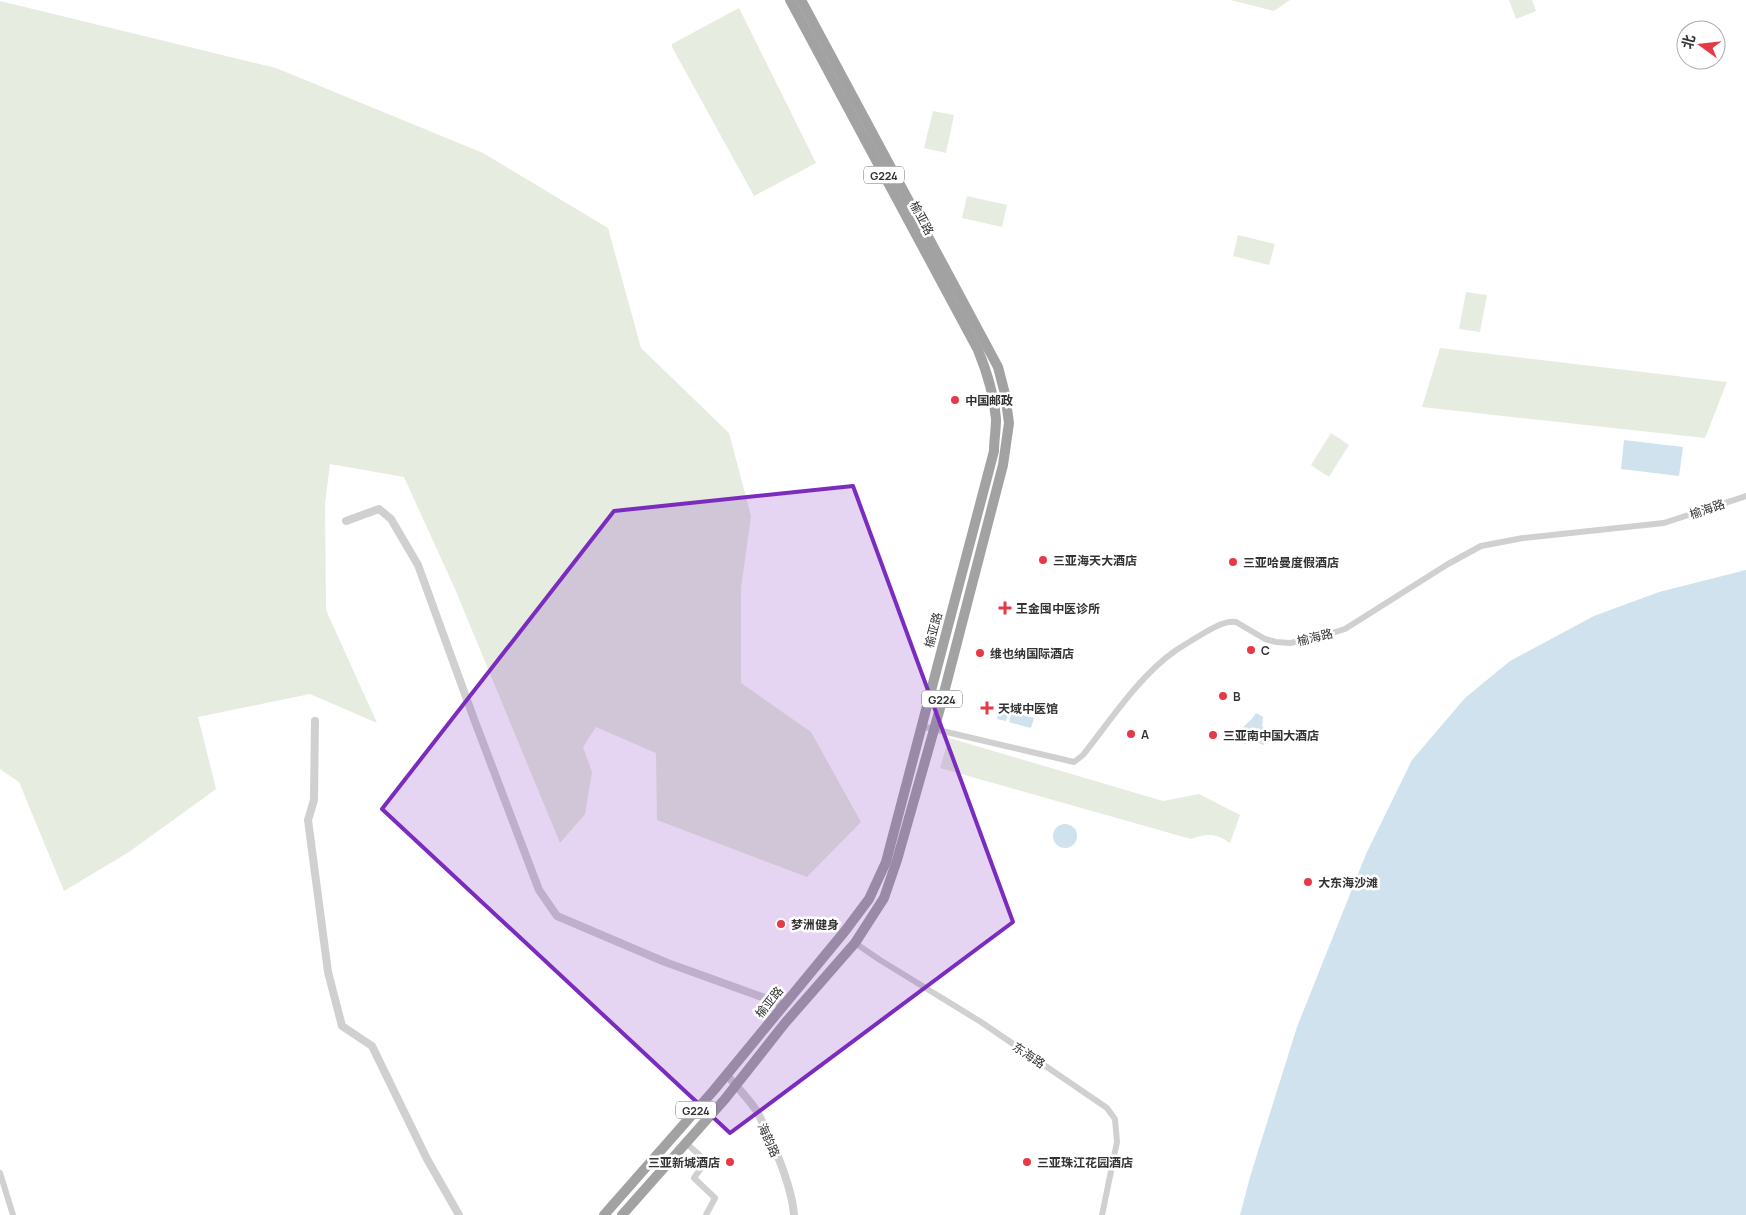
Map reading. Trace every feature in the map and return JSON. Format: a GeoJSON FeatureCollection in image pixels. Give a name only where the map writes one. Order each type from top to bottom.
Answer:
{"type":"FeatureCollection","features":[{"type":"Feature","properties":{"kind":"highway","name":"榆亚路"},"geometry":{"type":"LineString","coordinates":[[604,1215],[784,1005],[845,932],[869,899],[886,862],[994,451],[996,420],[993,398],[988,374],[978,350],[790,0]]}},
{"type":"Feature","properties":{"kind":"highway","name":"榆亚路"},"geometry":{"type":"LineString","coordinates":[[622,1215],[725,1099],[785,1024],[855,943],[884,898],[898,860],[934,730],[1003,466],[1009,423],[1005,394],[998,367],[801,0]]}},
{"type":"Feature","properties":{"kind":"street","name":"榆海路"},"geometry":{"type":"LineString","coordinates":[[921,726],[1074,762],[1083,755],[1149,674],[1173,652],[1224,623],[1236,622],[1265,639],[1276,642],[1290,643],[1316,638],[1345,629],[1448,564],[1482,546],[1523,538],[1664,523],[1746,496]]}},
{"type":"Feature","properties":{"kind":"street"},"geometry":{"type":"LineString","coordinates":[[346,521],[380,509],[391,519],[418,565],[539,890],[557,916],[665,962],[784,1005]]}},
{"type":"Feature","properties":{"kind":"street"},"geometry":{"type":"LineString","coordinates":[[315,721],[314,800],[308,820],[328,972],[342,1026],[372,1046],[427,1159],[458,1215]]}},
{"type":"Feature","properties":{"kind":"street","name":"东海路"},"geometry":{"type":"LineString","coordinates":[[855,943],[981,1022],[1107,1108],[1116,1119],[1118,1142],[1102,1215]]}},
{"type":"Feature","properties":{"kind":"street","name":"海韵路"},"geometry":{"type":"LineString","coordinates":[[726,1074],[755,1109],[769,1137],[785,1178],[794,1215]]}},
{"type":"Feature","properties":{"kind":"street"},"geometry":{"type":"LineString","coordinates":[[686,1143],[706,1161],[694,1178],[715,1198],[706,1215]]}},
{"type":"Feature","properties":{"kind":"street"},"geometry":{"type":"LineString","coordinates":[[0,1173],[13,1215]]}},
{"type":"Feature","properties":{"kind":"highlighted area"},"geometry":{"type":"Polygon","coordinates":[[[853,486],[1013,922],[730,1133],[382,809],[614,511],[853,486]]]}},
{"type":"Feature","properties":{"kind":"shaded area"},"geometry":{"type":"Polygon","coordinates":[[[1231,0],[1290,0],[1274,11],[1231,0]]]}},
{"type":"Feature","properties":{"kind":"shaded area"},"geometry":{"type":"Polygon","coordinates":[[[1509,0],[1532,0],[1536,11],[1516,19],[1509,0]]]}},
{"type":"Feature","properties":{"kind":"shaded area"},"geometry":{"type":"Polygon","coordinates":[[[0,1],[276,68],[483,153],[608,228],[641,348],[729,433],[751,516],[741,588],[741,683],[811,732],[861,822],[807,877],[657,820],[656,753],[596,727],[583,747],[592,772],[585,814],[560,843],[455,589],[404,477],[330,464],[325,504],[326,610],[377,723],[310,694],[198,717],[216,789],[129,852],[64,891],[19,782],[0,769],[0,1]]]}},
{"type":"Feature","properties":{"kind":"shaded area"},"geometry":{"type":"Polygon","coordinates":[[[739,8],[816,163],[754,196],[672,47],[672,44],[739,8]]]}},
{"type":"Feature","properties":{"kind":"shaded area"},"geometry":{"type":"Polygon","coordinates":[[[933,111],[954,115],[946,153],[924,148],[933,111]]]}},
{"type":"Feature","properties":{"kind":"shaded area"},"geometry":{"type":"Polygon","coordinates":[[[967,196],[1007,205],[1002,227],[962,218],[967,196]]]}},
{"type":"Feature","properties":{"kind":"shaded area"},"geometry":{"type":"Polygon","coordinates":[[[1238,235],[1275,244],[1269,265],[1233,256],[1238,235]]]}},
{"type":"Feature","properties":{"kind":"shaded area"},"geometry":{"type":"Polygon","coordinates":[[[1466,292],[1487,295],[1480,332],[1459,329],[1466,292]]]}},
{"type":"Feature","properties":{"kind":"shaded area"},"geometry":{"type":"Polygon","coordinates":[[[1440,348],[1727,382],[1705,438],[1422,407],[1440,348]]]}},
{"type":"Feature","properties":{"kind":"shaded area"},"geometry":{"type":"Polygon","coordinates":[[[1331,433],[1349,445],[1329,477],[1311,465],[1331,433]]]}},
{"type":"Feature","properties":{"kind":"shaded area"},"geometry":{"type":"Polygon","coordinates":[[[949,738],[1163,801],[1199,794],[1240,815],[1230,843],[1221,837],[1211,835],[1191,839],[940,768],[949,738]]]}},
{"type":"Feature","properties":{"kind":"water"},"geometry":{"type":"Polygon","coordinates":[[[1624,440],[1683,447],[1679,476],[1621,469],[1624,440]]]}},
{"type":"Feature","properties":{"kind":"water"},"geometry":{"type":"Polygon","coordinates":[[[1746,570],[1746,1215],[1240,1215],[1297,1027],[1366,854],[1412,760],[1465,698],[1510,661],[1594,616],[1659,592],[1746,570]]]}},
{"type":"Feature","properties":{"kind":"water"},"geometry":{"type":"Polygon","coordinates":[[[1000,706],[1010,709],[1006,721],[997,719],[1000,706]]]}},
{"type":"Feature","properties":{"kind":"water"},"geometry":{"type":"Polygon","coordinates":[[[1012,712],[1034,718],[1031,728],[1009,722],[1012,712]]]}},
{"type":"Feature","properties":{"kind":"water"},"geometry":{"type":"Polygon","coordinates":[[[1256,713],[1263,717],[1262,726],[1270,735],[1264,745],[1252,741],[1245,744],[1236,736],[1256,713]]]}},
{"type":"Feature","properties":{"kind":"water"},"geometry":{"type":"Polygon","coordinates":[[[1065,824],[1074,827],[1077,836],[1074,845],[1065,848],[1056,845],[1053,836],[1056,827],[1065,824]]]}},
{"type":"Feature","properties":{"kind":"place","name":"中国邮政"},"geometry":{"type":"Point","coordinates":[955,400]}},
{"type":"Feature","properties":{"kind":"place","name":"三亚海天大酒店"},"geometry":{"type":"Point","coordinates":[1043,560]}},
{"type":"Feature","properties":{"kind":"place","name":"三亚哈曼度假酒店"},"geometry":{"type":"Point","coordinates":[1233,562]}},
{"type":"Feature","properties":{"kind":"place","name":"王金囤中医诊所"},"geometry":{"type":"Point","coordinates":[1005,608]}},
{"type":"Feature","properties":{"kind":"place","name":"C"},"geometry":{"type":"Point","coordinates":[1251,650]}},
{"type":"Feature","properties":{"kind":"place","name":"维也纳国际酒店"},"geometry":{"type":"Point","coordinates":[980,653]}},
{"type":"Feature","properties":{"kind":"place","name":"B"},"geometry":{"type":"Point","coordinates":[1223,696]}},
{"type":"Feature","properties":{"kind":"place","name":"天域中医馆"},"geometry":{"type":"Point","coordinates":[987,708]}},
{"type":"Feature","properties":{"kind":"place","name":"A"},"geometry":{"type":"Point","coordinates":[1131,734]}},
{"type":"Feature","properties":{"kind":"place","name":"三亚南中国大酒店"},"geometry":{"type":"Point","coordinates":[1213,735]}},
{"type":"Feature","properties":{"kind":"place","name":"大东海沙滩"},"geometry":{"type":"Point","coordinates":[1308,882]}},
{"type":"Feature","properties":{"kind":"place","name":"梦洲健身"},"geometry":{"type":"Point","coordinates":[781,924]}},
{"type":"Feature","properties":{"kind":"place","name":"三亚新城酒店"},"geometry":{"type":"Point","coordinates":[730,1162]}},
{"type":"Feature","properties":{"kind":"place","name":"三亚珠江花园酒店"},"geometry":{"type":"Point","coordinates":[1027,1162]}}]}
